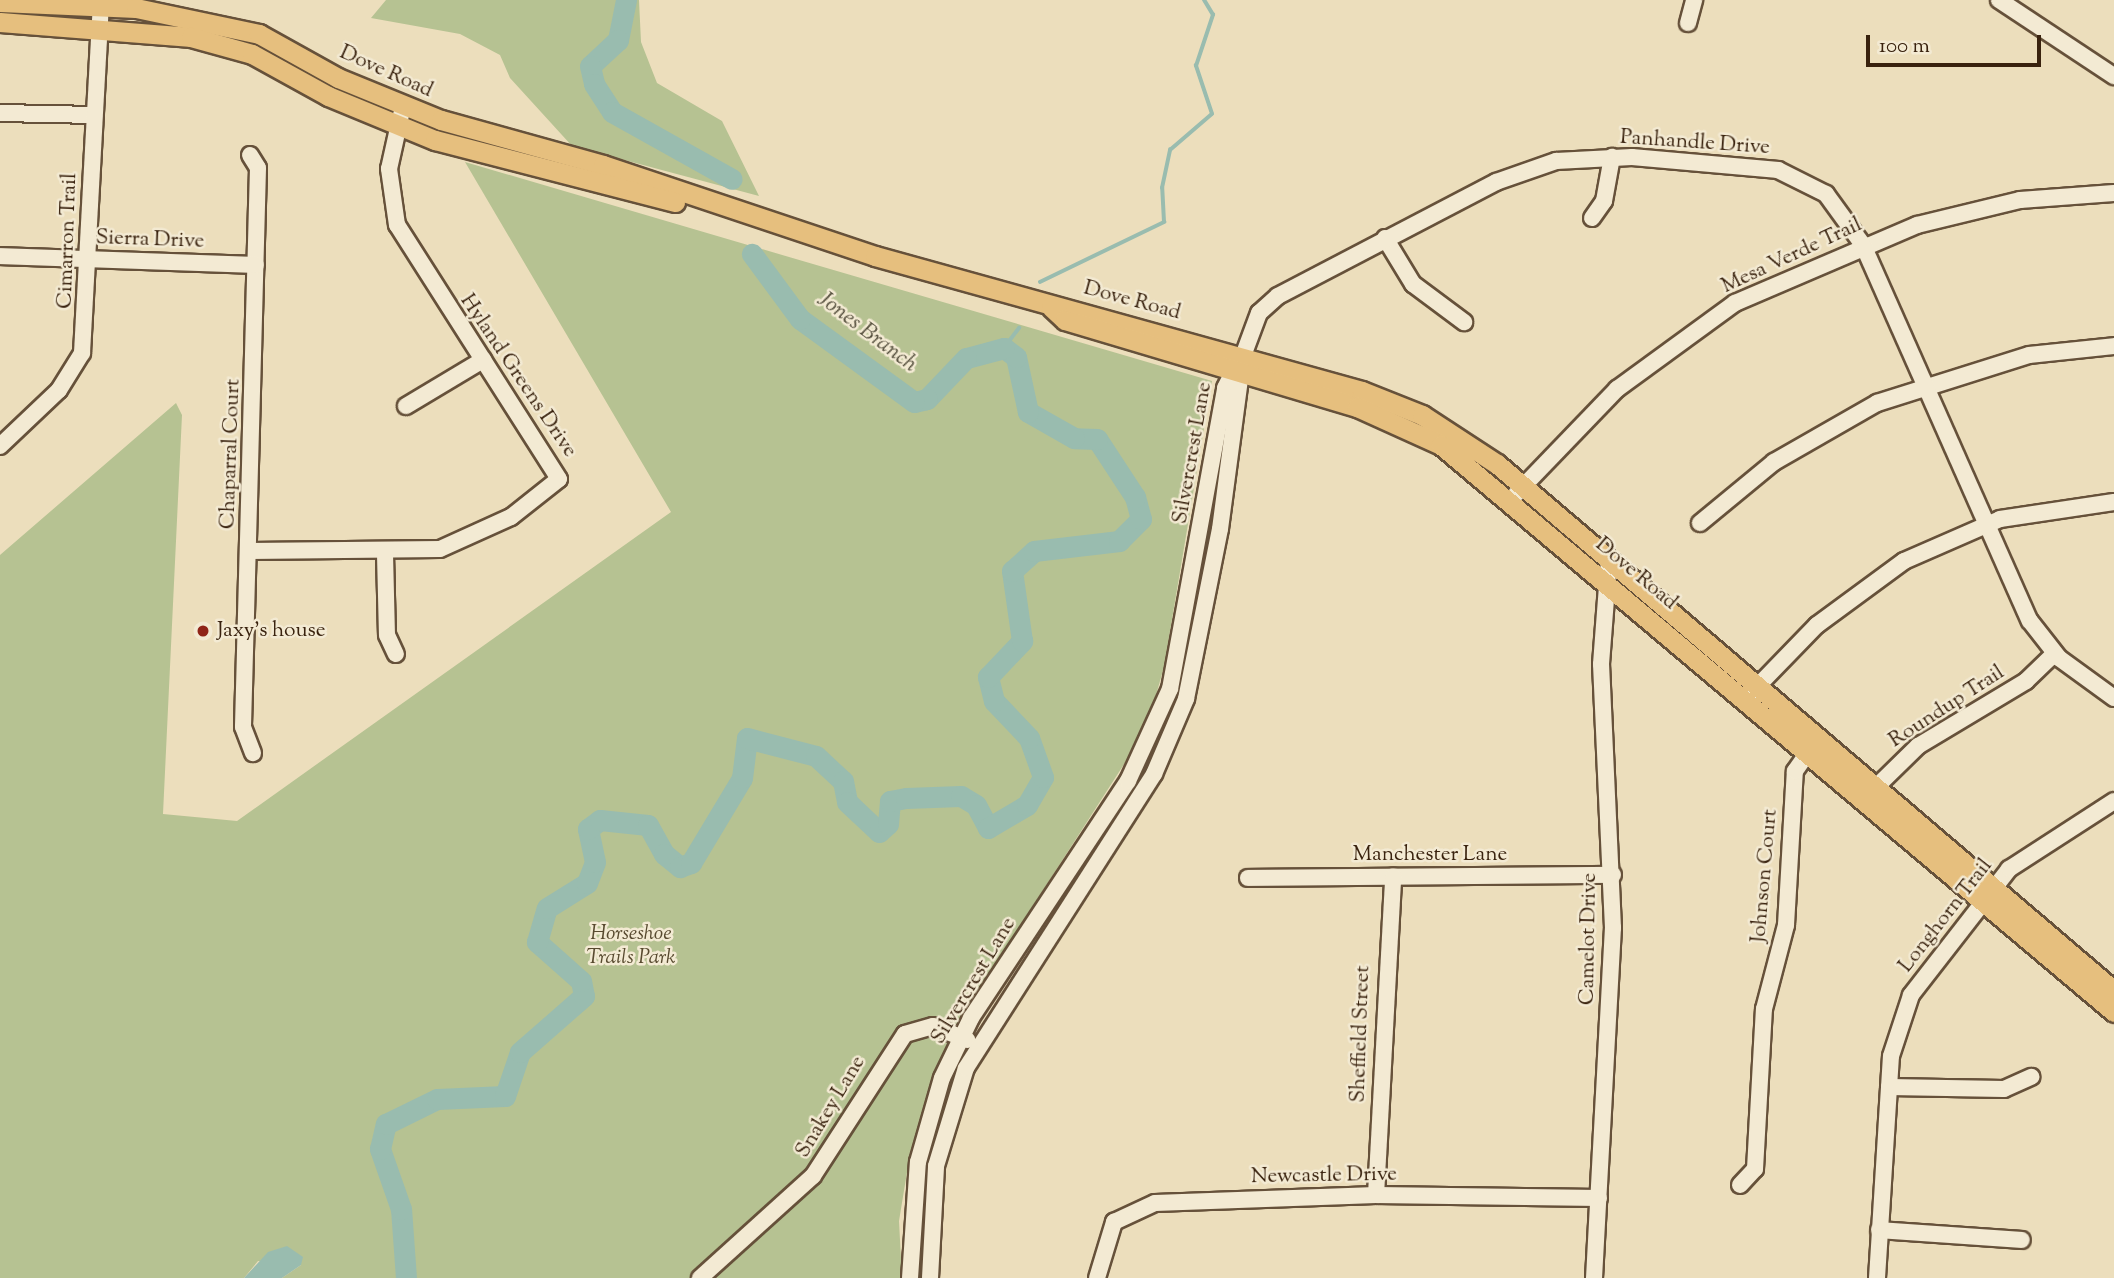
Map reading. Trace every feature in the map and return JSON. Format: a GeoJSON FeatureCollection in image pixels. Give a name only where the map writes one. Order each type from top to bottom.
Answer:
{"type":"FeatureCollection","features":[{"type":"Feature","properties":{"kind":"main road","name":"Dove Road"},"geometry":{"type":"LineString","coordinates":[[0,2],[101,3],[196,17],[259,34],[338,78],[403,107],[603,165],[748,218],[1051,307],[1071,307],[1239,367],[1402,406],[1450,431],[1608,579],[1753,692]]}},
{"type":"Feature","properties":{"kind":"main road","name":"Dove Road"},"geometry":{"type":"LineString","coordinates":[[0,22],[100,26],[191,37],[251,54],[328,96],[398,127],[597,185],[748,218]]}},
{"type":"Feature","properties":{"kind":"main road"},"geometry":{"type":"LineString","coordinates":[[328,96],[338,78]]}},
{"type":"Feature","properties":{"kind":"main road","name":"Dove Road"},"geometry":{"type":"LineString","coordinates":[[1518,492],[1609,559],[1753,692],[2112,1002]]}},
{"type":"Feature","properties":{"kind":"street"},"geometry":{"type":"LineString","coordinates":[[1688,23],[1694,0]]}},
{"type":"Feature","properties":{"kind":"street"},"geometry":{"type":"LineString","coordinates":[[1999,0],[2114,76]]}},
{"type":"Feature","properties":{"kind":"street","name":"Cimarron Trail"},"geometry":{"type":"LineString","coordinates":[[0,446],[43,408],[79,360],[90,259],[92,115],[101,3]]}},
{"type":"Feature","properties":{"kind":"street","name":"Hyland Greens Drive"},"geometry":{"type":"LineString","coordinates":[[249,551],[385,555],[440,550],[467,540],[556,485],[558,470],[483,360],[397,225],[389,169],[403,107]]}},
{"type":"Feature","properties":{"kind":"street"},"geometry":{"type":"LineString","coordinates":[[0,113],[92,115]]}},
{"type":"Feature","properties":{"kind":"street","name":"Chaparral Court"},"geometry":{"type":"LineString","coordinates":[[250,155],[258,168],[243,727],[253,754]]}},
{"type":"Feature","properties":{"kind":"street"},"geometry":{"type":"LineString","coordinates":[[1592,218],[1604,201],[1612,158]]}},
{"type":"Feature","properties":{"kind":"street","name":"Panhandle Drive"},"geometry":{"type":"LineString","coordinates":[[1239,367],[1267,304],[1385,238],[1533,167],[1612,158],[1797,174],[1826,194],[1863,246],[2030,621],[2055,653],[2114,698]]}},
{"type":"Feature","properties":{"kind":"street","name":"Mesa Verde Trail"},"geometry":{"type":"LineString","coordinates":[[1518,492],[1599,406],[1673,346],[1735,303],[1863,246],[1974,210],[2114,193]]}},
{"type":"Feature","properties":{"kind":"street"},"geometry":{"type":"LineString","coordinates":[[1385,238],[1413,284],[1464,322]]}},
{"type":"Feature","properties":{"kind":"street","name":"Sierra Drive"},"geometry":{"type":"LineString","coordinates":[[0,256],[256,265]]}},
{"type":"Feature","properties":{"kind":"street"},"geometry":{"type":"LineString","coordinates":[[1700,523],[1774,462],[1877,403],[2029,355],[2114,346]]}},
{"type":"Feature","properties":{"kind":"street"},"geometry":{"type":"LineString","coordinates":[[407,406],[483,360]]}},
{"type":"Feature","properties":{"kind":"street","name":"Silvercrest Lane"},"geometry":{"type":"LineString","coordinates":[[910,1278],[918,1162],[960,1036],[1128,781],[1160,714],[1180,640],[1239,367]]}},
{"type":"Feature","properties":{"kind":"street","name":"Silvercrest Lane"},"geometry":{"type":"LineString","coordinates":[[930,1278],[936,1166],[977,1046],[1154,774],[1179,719],[1200,647],[1239,367]]}},
{"type":"Feature","properties":{"kind":"street"},"geometry":{"type":"LineString","coordinates":[[1753,692],[1846,602],[1904,561],[1986,524],[2114,502]]}},
{"type":"Feature","properties":{"kind":"street"},"geometry":{"type":"LineString","coordinates":[[385,555],[387,635],[396,654]]}},
{"type":"Feature","properties":{"kind":"street","name":"Camelot Drive"},"geometry":{"type":"LineString","coordinates":[[1594,1278],[1613,875],[1602,780],[1609,559]]}},
{"type":"Feature","properties":{"kind":"street","name":"Roundup Trail"},"geometry":{"type":"LineString","coordinates":[[1870,792],[1918,747],[2026,681],[2055,653]]}},
{"type":"Feature","properties":{"kind":"street","name":"Johnson Court"},"geometry":{"type":"LineString","coordinates":[[1740,1185],[1755,1169],[1764,1009],[1786,925],[1795,771],[1814,744]]}},
{"type":"Feature","properties":{"kind":"street","name":"Longhorn Trail"},"geometry":{"type":"LineString","coordinates":[[1877,1278],[1895,1031],[1911,995],[1991,895],[2037,846],[2114,801]]}},
{"type":"Feature","properties":{"kind":"street","name":"Manchester Lane"},"geometry":{"type":"LineString","coordinates":[[1248,878],[1613,875]]}},
{"type":"Feature","properties":{"kind":"street","name":"Sheffield Street"},"geometry":{"type":"LineString","coordinates":[[1376,1195],[1393,876]]}},
{"type":"Feature","properties":{"kind":"street","name":"Snakey Lane"},"geometry":{"type":"LineString","coordinates":[[699,1278],[813,1176],[905,1034],[933,1027],[960,1036],[977,1046]]}},
{"type":"Feature","properties":{"kind":"street"},"geometry":{"type":"LineString","coordinates":[[1889,1087],[2004,1089],[2031,1077]]}},
{"type":"Feature","properties":{"kind":"street","name":"Newcastle Drive"},"geometry":{"type":"LineString","coordinates":[[1097,1278],[1114,1222],[1136,1208],[1376,1195],[1599,1198]]}},
{"type":"Feature","properties":{"kind":"street"},"geometry":{"type":"LineString","coordinates":[[1879,1230],[2022,1240]]}},
{"type":"Feature","properties":{"kind":"green space"},"geometry":{"type":"Polygon","coordinates":[[[386,0],[639,0],[641,42],[657,83],[722,121],[759,196],[572,146],[510,78],[500,55],[460,34],[371,18],[386,0]]]}},
{"type":"Feature","properties":{"kind":"green space","name":"Horseshoe Trails Park"},"geometry":{"type":"Polygon","coordinates":[[[465,162],[1212,381],[1164,667],[1146,730],[964,1013],[936,1073],[910,1154],[899,1221],[902,1278],[282,1278],[301,1265],[258,1261],[244,1278],[0,1278],[0,555],[176,403],[182,415],[163,814],[237,821],[671,512],[465,162]]]}},
{"type":"Feature","properties":{"kind":"shaded area"},"geometry":{"type":"Polygon","coordinates":[[[287,1246],[303,1257],[301,1265],[282,1278],[244,1278],[268,1252],[287,1246]]]}},
{"type":"Feature","properties":{"kind":"waterway","name":"Jones Branch"},"geometry":{"type":"LineString","coordinates":[[626,0],[618,40],[590,66],[594,84],[612,112],[732,179]]}},
{"type":"Feature","properties":{"kind":"waterway"},"geometry":{"type":"LineString","coordinates":[[1040,282],[1164,222],[1162,188],[1170,150],[1212,114],[1196,66],[1213,15],[1204,0]]}},
{"type":"Feature","properties":{"kind":"waterway","name":"Jones Branch"},"geometry":{"type":"LineString","coordinates":[[406,1278],[401,1209],[380,1149],[386,1124],[437,1099],[505,1096],[520,1052],[584,996],[581,981],[537,942],[547,908],[587,883],[595,862],[588,829],[600,820],[648,825],[664,854],[680,867],[691,863],[742,778],[747,738],[816,756],[843,781],[847,802],[879,832],[888,824],[890,801],[906,798],[961,796],[976,805],[988,828],[1027,805],[1043,777],[1029,738],[994,701],[988,677],[1022,641],[1012,571],[1034,551],[1119,541],[1141,519],[1135,497],[1097,439],[1074,438],[1028,412],[1016,357],[1004,348],[966,358],[927,399],[914,402],[800,319],[752,254]]}},
{"type":"Feature","properties":{"kind":"waterway"},"geometry":{"type":"LineString","coordinates":[[1004,348],[1019,328]]}},
{"type":"Feature","properties":{"kind":"place","name":"Jaxy's house"},"geometry":{"type":"Point","coordinates":[203,631]}}]}
